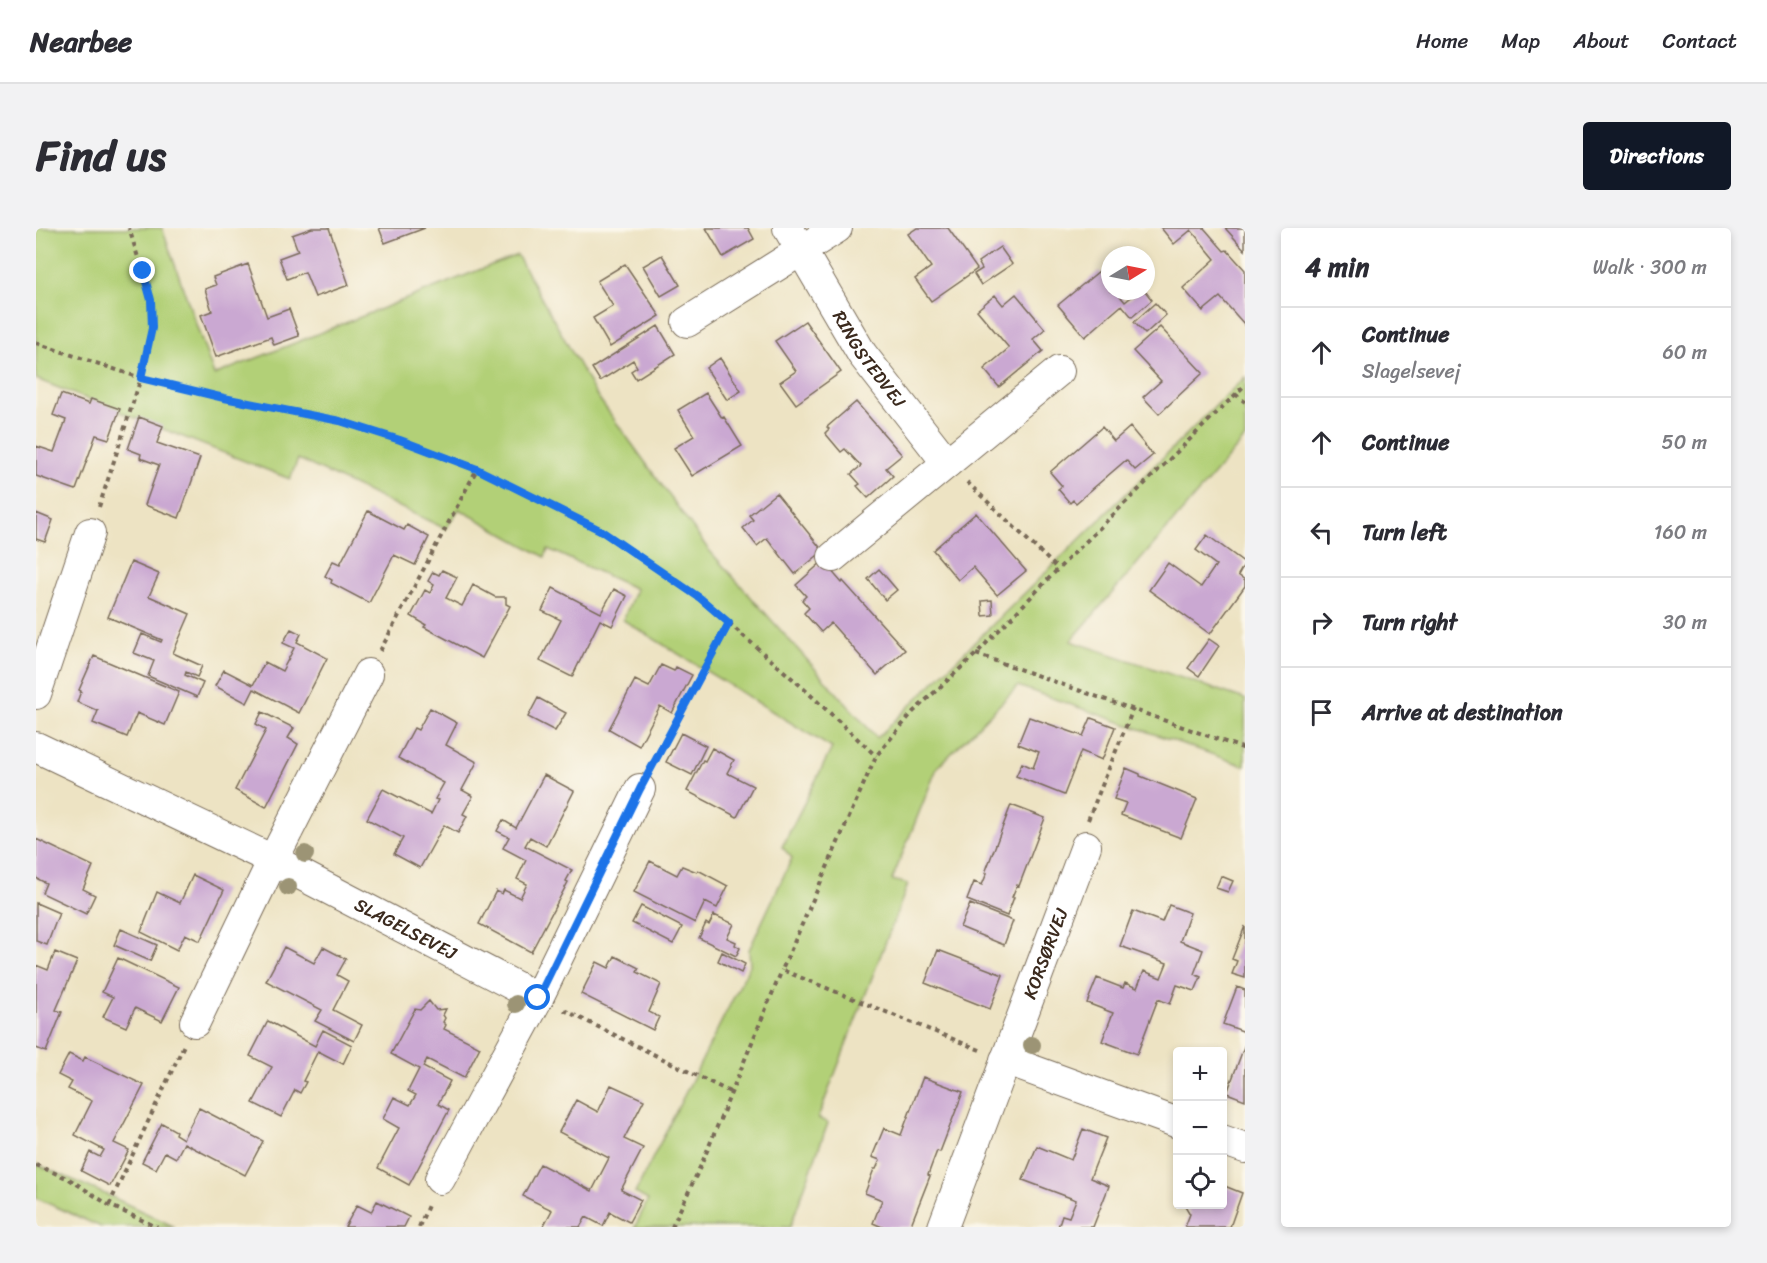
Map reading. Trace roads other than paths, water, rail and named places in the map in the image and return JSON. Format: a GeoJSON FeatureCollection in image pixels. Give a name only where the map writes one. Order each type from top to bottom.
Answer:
{"type":"FeatureCollection","features":[{"type":"Feature","properties":{"kind":"street"},"geometry":{"type":"LineString","coordinates":[[687,322],[795,239],[837,228]]}},
{"type":"Feature","properties":{"kind":"street","name":"RINGSTEDVEJ"},"geometry":{"type":"LineString","coordinates":[[795,239],[862,354],[947,463]]}},
{"type":"Feature","properties":{"kind":"street"},"geometry":{"type":"LineString","coordinates":[[832,557],[1059,371]]}},
{"type":"Feature","properties":{"kind":"street"},"geometry":{"type":"LineString","coordinates":[[36,694],[90,533]]}},
{"type":"Feature","properties":{"kind":"street"},"geometry":{"type":"LineString","coordinates":[[195,1022],[273,860],[368,674]]}},
{"type":"Feature","properties":{"kind":"street","name":"SLAGELSEVEJ"},"geometry":{"type":"LineString","coordinates":[[36,747],[273,860],[538,998]]}},
{"type":"Feature","properties":{"kind":"street"},"geometry":{"type":"LineString","coordinates":[[440,1179],[538,998],[640,789]]}},
{"type":"Feature","properties":{"kind":"street","name":"KORSØRVEJ"},"geometry":{"type":"LineString","coordinates":[[943,1227],[1086,846]]}},
{"type":"Feature","properties":{"kind":"street"},"geometry":{"type":"LineString","coordinates":[[1005,1060],[1173,1121]]}},
{"type":"Feature","properties":{"kind":"street"},"geometry":{"type":"LineString","coordinates":[[1227,1142],[1245,1148]]}}]}
